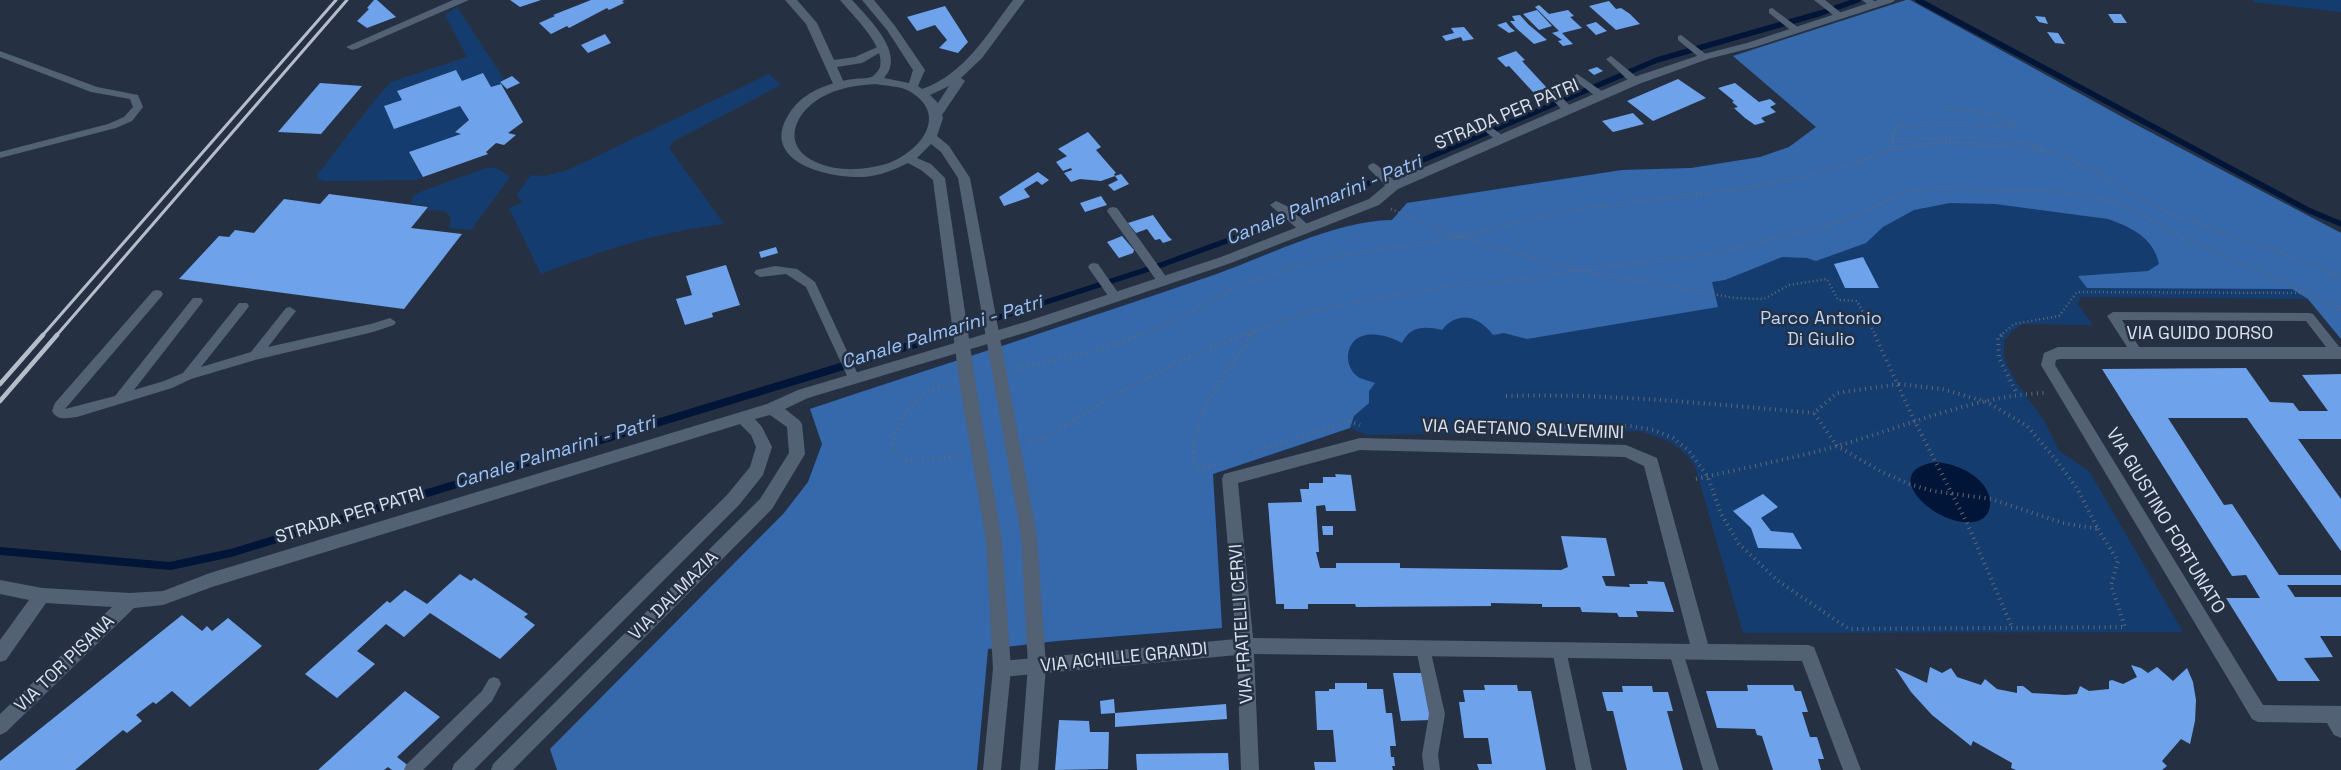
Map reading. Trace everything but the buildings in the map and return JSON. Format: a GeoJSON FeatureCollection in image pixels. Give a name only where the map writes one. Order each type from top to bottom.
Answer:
{"type":"FeatureCollection","features":[{"type":"Feature","properties":{"kind":"street"},"geometry":{"type":"LineString","coordinates":[[352,47],[463,0]]}},
{"type":"Feature","properties":{"kind":"street"},"geometry":{"type":"LineString","coordinates":[[791,0],[811,24],[839,85]]}},
{"type":"Feature","properties":{"kind":"street"},"geometry":{"type":"LineString","coordinates":[[846,0],[882,48],[886,57],[886,68],[876,80]]}},
{"type":"Feature","properties":{"kind":"street"},"geometry":{"type":"LineString","coordinates":[[868,0],[891,28],[919,70],[917,90]]}},
{"type":"Feature","properties":{"kind":"street"},"geometry":{"type":"LineString","coordinates":[[937,113],[969,64],[1019,0]]}},
{"type":"Feature","properties":{"kind":"street","name":"STRADA PER PATRI"},"geometry":{"type":"LineString","coordinates":[[0,587],[42,595],[130,602],[164,598],[210,580],[743,417],[772,408],[803,394],[1029,326],[1113,294],[1157,272],[1226,260],[1301,225],[1374,202],[1392,184],[1502,140],[1566,108],[1634,79],[1702,54],[1794,29],[1838,15],[1870,2],[1888,0]]}},
{"type":"Feature","properties":{"kind":"street"},"geometry":{"type":"LineString","coordinates":[[830,64],[858,60],[882,48]]}},
{"type":"Feature","properties":{"kind":"street"},"geometry":{"type":"LineString","coordinates":[[917,90],[932,102],[937,113],[937,125],[932,138],[910,159],[888,168],[864,173],[841,173],[819,169],[802,160],[791,148],[788,133],[791,118],[818,93],[839,85],[876,80],[917,90],[938,90],[969,64]]}},
{"type":"Feature","properties":{"kind":"street"},"geometry":{"type":"LineString","coordinates":[[932,138],[944,149],[964,178],[1029,536],[1037,666],[1029,770]]}},
{"type":"Feature","properties":{"kind":"street"},"geometry":{"type":"LineString","coordinates":[[910,159],[926,167],[939,178],[968,386],[994,541],[1002,669],[992,770]]}},
{"type":"Feature","properties":{"kind":"street","name":"VIA GUIDO DORSO"},"geometry":{"type":"LineString","coordinates":[[2058,353],[2339,353]]}},
{"type":"Feature","properties":{"kind":"street","name":"VIA GIUSTINO FORTUNATO"},"geometry":{"type":"LineString","coordinates":[[2058,353],[2049,357],[2048,365],[2062,392],[2258,713],[2338,720]]}},
{"type":"Feature","properties":{"kind":"street","name":"VIA DALMAZIA"},"geometry":{"type":"LineString","coordinates":[[500,770],[766,504],[797,454],[794,424],[772,408]]}},
{"type":"Feature","properties":{"kind":"street","name":"VIA DALMAZIA"},"geometry":{"type":"LineString","coordinates":[[461,770],[733,500],[757,470],[764,447],[758,431],[743,417]]}},
{"type":"Feature","properties":{"kind":"street","name":"VIA GAETANO SALVEMINI"},"geometry":{"type":"LineString","coordinates":[[1230,479],[1360,444],[1626,451],[1651,462],[1701,652]]}},
{"type":"Feature","properties":{"kind":"street","name":"VIA FRATELLI CERVI"},"geometry":{"type":"LineString","coordinates":[[1230,479],[1245,646],[1250,770]]}},
{"type":"Feature","properties":{"kind":"street"},"geometry":{"type":"LineString","coordinates":[[0,654],[42,595]]}},
{"type":"Feature","properties":{"kind":"street","name":"VIA TOR PISANA"},"geometry":{"type":"LineString","coordinates":[[0,726],[130,602]]}},
{"type":"Feature","properties":{"kind":"street","name":"VIA ACHILLE GRANDI"},"geometry":{"type":"LineString","coordinates":[[1002,669],[1245,646],[1808,652],[1852,770]]}},
{"type":"Feature","properties":{"kind":"lane"},"geometry":{"type":"LineString","coordinates":[[1821,1],[1838,15]]}},
{"type":"Feature","properties":{"kind":"lane"},"geometry":{"type":"LineString","coordinates":[[1774,13],[1794,29]]}},
{"type":"Feature","properties":{"kind":"lane"},"geometry":{"type":"LineString","coordinates":[[1685,41],[1702,54]]}},
{"type":"Feature","properties":{"kind":"lane"},"geometry":{"type":"LineString","coordinates":[[0,54],[95,90],[134,97],[138,107],[128,119],[112,126],[0,155]]}},
{"type":"Feature","properties":{"kind":"lane"},"geometry":{"type":"LineString","coordinates":[[1611,59],[1634,79]]}},
{"type":"Feature","properties":{"kind":"lane"},"geometry":{"type":"LineString","coordinates":[[1581,80],[1599,94]]}},
{"type":"Feature","properties":{"kind":"lane"},"geometry":{"type":"LineString","coordinates":[[1554,96],[1566,108]]}},
{"type":"Feature","properties":{"kind":"lane"},"geometry":{"type":"LineString","coordinates":[[1483,124],[1502,140]]}},
{"type":"Feature","properties":{"kind":"lane"},"geometry":{"type":"LineString","coordinates":[[1376,169],[1392,184]]}},
{"type":"Feature","properties":{"kind":"lane"},"geometry":{"type":"LineString","coordinates":[[1280,207],[1301,225]]}},
{"type":"Feature","properties":{"kind":"lane"},"geometry":{"type":"LineString","coordinates":[[1113,211],[1157,272]]}},
{"type":"Feature","properties":{"kind":"lane"},"geometry":{"type":"LineString","coordinates":[[760,273],[785,269],[799,274],[811,285],[854,379]]}},
{"type":"Feature","properties":{"kind":"lane"},"geometry":{"type":"LineString","coordinates":[[1098,272],[1113,294]]}},
{"type":"Feature","properties":{"kind":"lane"},"geometry":{"type":"LineString","coordinates":[[158,294],[60,406],[58,411],[63,414],[77,412],[168,385],[187,376],[255,355],[373,328],[390,322]]}},
{"type":"Feature","properties":{"kind":"lane"},"geometry":{"type":"LineString","coordinates":[[120,400],[197,301]]}},
{"type":"Feature","properties":{"kind":"lane"},"geometry":{"type":"LineString","coordinates":[[187,376],[243,306]]}},
{"type":"Feature","properties":{"kind":"lane"},"geometry":{"type":"LineString","coordinates":[[255,355],[290,311]]}},
{"type":"Feature","properties":{"kind":"lane"},"geometry":{"type":"LineString","coordinates":[[2137,353],[2113,316],[2309,317],[2339,353]]}},
{"type":"Feature","properties":{"kind":"lane"},"geometry":{"type":"LineString","coordinates":[[1423,648],[1437,714],[1430,754],[1432,770]]}},
{"type":"Feature","properties":{"kind":"lane"},"geometry":{"type":"LineString","coordinates":[[1559,650],[1584,770]]}},
{"type":"Feature","properties":{"kind":"lane"},"geometry":{"type":"LineString","coordinates":[[1676,652],[1710,770]]}},
{"type":"Feature","properties":{"kind":"lane"},"geometry":{"type":"LineString","coordinates":[[412,770],[487,696],[494,684]]}},
{"type":"Feature","properties":{"kind":"path"},"geometry":{"type":"LineString","coordinates":[[1892,149],[1892,134],[1896,128],[1912,124],[1944,122],[2016,127],[2018,124],[2006,117],[1994,114],[1944,107]]}},
{"type":"Feature","properties":{"kind":"path"},"geometry":{"type":"LineString","coordinates":[[1893,140],[1926,136],[1992,138],[2030,144],[2070,160],[2171,214],[2293,257],[2341,277]]}},
{"type":"Feature","properties":{"kind":"path"},"geometry":{"type":"LineString","coordinates":[[1008,371],[1095,351],[1140,335],[1236,288],[1287,269],[1340,255],[1439,241],[1572,210],[1747,188],[1800,178],[1848,165],[1892,149],[1937,143],[1975,143],[2049,152]]}},
{"type":"Feature","properties":{"kind":"path"},"geometry":{"type":"LineString","coordinates":[[1025,444],[1043,439],[1112,397],[1181,360],[1254,330],[1311,312],[1447,286],[1506,282],[1578,270],[1713,254],[1842,221],[1906,192],[1972,188],[2057,192],[2111,201],[2135,211],[2177,235],[2341,308]]}},
{"type":"Feature","properties":{"kind":"path"},"geometry":{"type":"LineString","coordinates":[[1374,202],[1456,236],[1578,270],[1735,298],[1764,299],[1789,285],[1827,279],[1838,300],[1857,301],[1875,334],[1914,420],[1938,462],[1951,493],[1967,523],[2012,627]]}},
{"type":"Feature","properties":{"kind":"path"},"geometry":{"type":"LineString","coordinates":[[950,384],[941,386],[914,399],[900,420],[892,445],[899,455],[908,461],[964,456]]}},
{"type":"Feature","properties":{"kind":"path"},"geometry":{"type":"LineString","coordinates":[[1506,396],[1537,395],[1680,401],[1814,413],[1837,393],[1899,384],[1942,389],[1987,402],[2027,426],[2078,490],[2098,529],[2118,560],[2111,585],[2126,627],[1849,629],[1778,581],[1738,544],[1721,514],[1708,477]]}},
{"type":"Feature","properties":{"kind":"path"},"geometry":{"type":"LineString","coordinates":[[1696,479],[1837,446],[1914,420],[2017,394],[2062,392]]}},
{"type":"Feature","properties":{"kind":"path"},"geometry":{"type":"LineString","coordinates":[[1814,413],[1837,446],[1880,471],[1910,484],[1933,491],[1991,499],[2062,523],[2098,529]]}},
{"type":"Feature","properties":{"kind":"green space","name":"Parco Antonio Di Giulio"},"geometry":{"type":"Polygon","coordinates":[[[1910,0],[2135,124],[2341,233],[2341,339],[2308,299],[2081,297],[2077,303],[2093,325],[2022,324],[2012,331],[2004,341],[2004,359],[2016,382],[2045,422],[2059,451],[2089,471],[2183,632],[1743,633],[1695,466],[1671,442],[1638,431],[1367,435],[1350,428],[1213,474],[1222,628],[1057,641],[988,649],[784,513],[808,482],[822,444],[810,409],[1205,278],[1322,234],[1369,222],[1392,220],[1407,203],[1622,170],[1691,168],[1760,157],[1789,147],[1816,127],[1733,56],[1910,0]]]}},
{"type":"Feature","properties":{"kind":"green space"},"geometry":{"type":"Polygon","coordinates":[[[2253,0],[2341,0],[2341,12],[2254,2],[2253,0]]]}},
{"type":"Feature","properties":{"kind":"green space"},"geometry":{"type":"Polygon","coordinates":[[[457,7],[504,79],[500,81],[501,84],[491,87],[483,73],[462,81],[456,70],[397,90],[402,100],[384,106],[394,128],[460,106],[469,120],[455,131],[461,134],[409,152],[423,177],[417,180],[325,181],[318,179],[318,174],[391,82],[467,57],[445,15],[457,7]]]}},
{"type":"Feature","properties":{"kind":"green space"},"geometry":{"type":"Polygon","coordinates":[[[769,74],[781,85],[674,141],[669,148],[724,224],[700,227],[631,243],[541,274],[509,208],[522,203],[517,194],[531,175],[545,176],[568,170],[769,74]]]}},
{"type":"Feature","properties":{"kind":"green space"},"geometry":{"type":"Polygon","coordinates":[[[486,168],[497,168],[510,177],[471,230],[449,228],[451,217],[444,211],[427,210],[429,206],[411,203],[413,197],[420,192],[486,168]]]}},
{"type":"Feature","properties":{"kind":"shaded area","name":"Parco Antonio Di Giulio"},"geometry":{"type":"Polygon","coordinates":[[[1910,0],[2135,124],[2341,233],[2341,339],[2308,299],[2292,289],[2087,288],[2078,276],[2148,271],[2159,264],[2147,240],[2133,230],[2108,219],[1995,204],[1950,203],[1914,210],[1883,227],[1866,243],[1816,261],[1807,258],[1782,257],[1725,280],[1712,282],[1718,307],[1527,339],[1504,333],[1493,335],[1481,323],[1468,318],[1455,320],[1442,330],[1424,328],[1414,330],[1405,337],[1402,343],[1385,336],[1365,335],[1359,337],[1351,345],[1348,361],[1356,375],[1375,383],[1369,391],[1369,403],[1354,416],[1350,428],[1213,474],[1222,628],[1057,641],[988,649],[977,770],[557,770],[550,749],[784,513],[808,482],[822,444],[810,409],[1205,278],[1322,234],[1369,222],[1392,220],[1407,203],[1622,170],[1691,168],[1760,157],[1789,147],[1816,127],[1733,56],[1910,0]]]}},
{"type":"Feature","properties":{"kind":"shaded area"},"geometry":{"type":"Polygon","coordinates":[[[1937,462],[1949,464],[1970,473],[1985,487],[1990,502],[1986,515],[1981,520],[1963,522],[1949,519],[1935,512],[1915,493],[1911,483],[1912,474],[1921,466],[1937,462]]]}},
{"type":"Feature","properties":{"kind":"waterway","name":"Canale Palmarini - Patri"},"geometry":{"type":"LineString","coordinates":[[941,336],[1161,265],[1278,222],[1657,60],[1821,13],[1858,0]]}},
{"type":"Feature","properties":{"kind":"waterway"},"geometry":{"type":"LineString","coordinates":[[1918,0],[2308,210],[2341,224]]}},
{"type":"Feature","properties":{"kind":"waterway","name":"Canale Palmarini - Patri"},"geometry":{"type":"LineString","coordinates":[[0,551],[170,566],[231,553],[945,335]]}},
{"type":"Feature","properties":{"kind":"railway"},"geometry":{"type":"LineString","coordinates":[[42,336],[336,0]]}},
{"type":"Feature","properties":{"kind":"railway"},"geometry":{"type":"LineString","coordinates":[[56,336],[347,0]]}},
{"type":"Feature","properties":{"kind":"railway"},"geometry":{"type":"LineString","coordinates":[[0,384],[43,335]]}},
{"type":"Feature","properties":{"kind":"railway"},"geometry":{"type":"LineString","coordinates":[[0,401],[57,335]]}}]}
